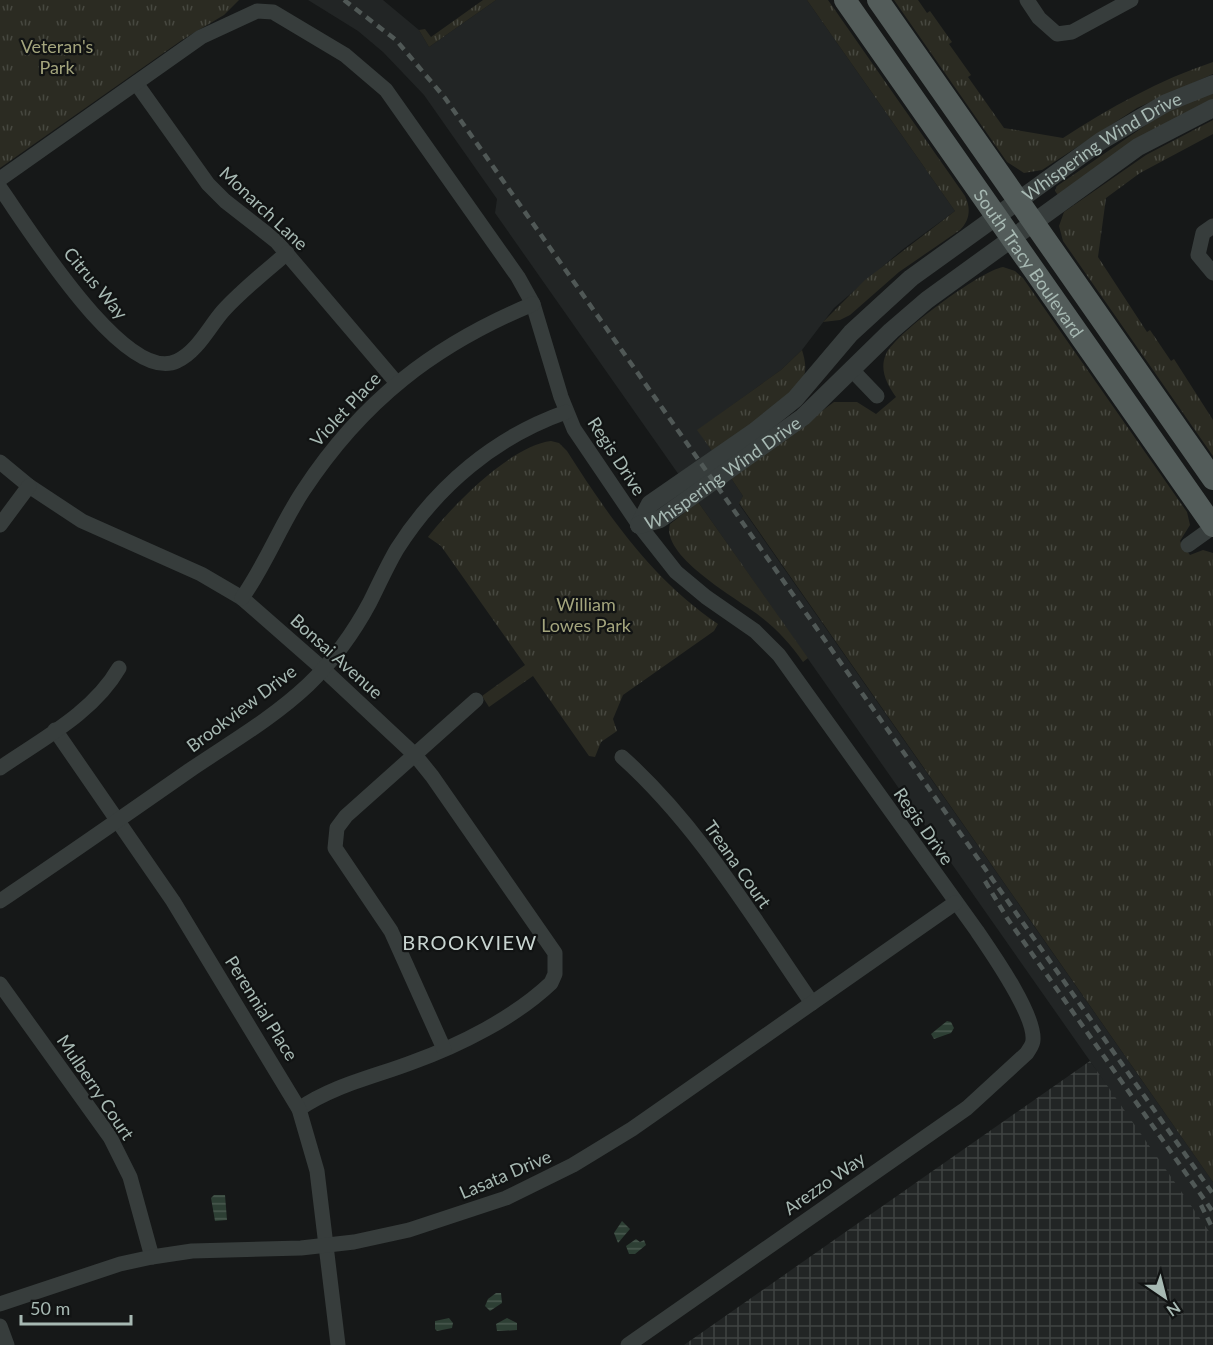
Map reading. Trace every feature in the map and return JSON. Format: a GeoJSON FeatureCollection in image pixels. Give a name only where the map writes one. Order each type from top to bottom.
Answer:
{"type":"FeatureCollection","features":[{"type":"Feature","properties":{"kind":"main road","name":"South Tracy Boulevard"},"geometry":{"type":"LineString","coordinates":[[845,0],[1213,527]]}},
{"type":"Feature","properties":{"kind":"main road","name":"South Tracy Boulevard"},"geometry":{"type":"LineString","coordinates":[[878,0],[1213,479]]}},
{"type":"Feature","properties":{"kind":"street"},"geometry":{"type":"LineString","coordinates":[[1027,0],[1039,18],[1057,34],[1072,32],[1131,0]]}},
{"type":"Feature","properties":{"kind":"street","name":"Regis Drive"},"geometry":{"type":"LineString","coordinates":[[136,83],[210,32],[249,14],[265,11],[290,21],[345,55],[386,90],[518,277],[533,304],[566,412],[583,444],[639,525],[676,572],[706,597],[755,631],[779,655],[999,963],[1031,1024],[1033,1042]]}},
{"type":"Feature","properties":{"kind":"street"},"geometry":{"type":"LineString","coordinates":[[0,179],[136,83]]}},
{"type":"Feature","properties":{"kind":"street","name":"Monarch Lane"},"geometry":{"type":"LineString","coordinates":[[136,83],[208,184],[287,254],[396,382]]}},
{"type":"Feature","properties":{"kind":"street","name":"Whispering Wind Drive"},"geometry":{"type":"LineString","coordinates":[[639,525],[650,504],[754,432],[795,399],[851,333],[889,296],[1018,200],[1125,125],[1166,103],[1213,84]]}},
{"type":"Feature","properties":{"kind":"street","name":"Whispering Wind Drive"},"geometry":{"type":"LineString","coordinates":[[639,525],[660,519],[774,439],[815,406],[914,310],[1033,222],[1138,147],[1213,108]]}},
{"type":"Feature","properties":{"kind":"street","name":"Citrus Way"},"geometry":{"type":"LineString","coordinates":[[0,188],[92,314],[130,347],[154,363],[167,364],[184,358],[237,297],[287,254]]}},
{"type":"Feature","properties":{"kind":"street"},"geometry":{"type":"LineString","coordinates":[[1213,226],[1203,233],[1198,255],[1213,273]]}},
{"type":"Feature","properties":{"kind":"street","name":"Violet Place"},"geometry":{"type":"LineString","coordinates":[[242,598],[265,564],[301,493],[355,422],[396,382],[449,345],[533,304]]}},
{"type":"Feature","properties":{"kind":"street"},"geometry":{"type":"LineString","coordinates":[[852,370],[877,396]]}},
{"type":"Feature","properties":{"kind":"street","name":"Brookview Drive"},"geometry":{"type":"LineString","coordinates":[[0,901],[280,708],[323,669],[353,630],[397,550],[438,496],[462,472],[506,441],[535,424],[566,412]]}},
{"type":"Feature","properties":{"kind":"street","name":"Bonsai Avenue"},"geometry":{"type":"LineString","coordinates":[[0,462],[29,486],[82,521],[201,574],[242,598],[323,669],[415,755],[555,953],[555,974],[542,991],[500,1019],[444,1049]]}},
{"type":"Feature","properties":{"kind":"street"},"geometry":{"type":"LineString","coordinates":[[0,525],[29,486]]}},
{"type":"Feature","properties":{"kind":"street"},"geometry":{"type":"LineString","coordinates":[[1188,545],[1213,527]]}},
{"type":"Feature","properties":{"kind":"street"},"geometry":{"type":"LineString","coordinates":[[0,768],[93,704],[119,668]]}},
{"type":"Feature","properties":{"kind":"street"},"geometry":{"type":"LineString","coordinates":[[299,1109],[352,1082],[414,1062],[444,1049],[391,932],[335,848],[335,838],[341,822],[476,700]]}},
{"type":"Feature","properties":{"kind":"street","name":"Perennial Place"},"geometry":{"type":"LineString","coordinates":[[55,730],[191,930],[299,1109],[317,1171],[338,1345]]}},
{"type":"Feature","properties":{"kind":"street","name":"Treana Court"},"geometry":{"type":"LineString","coordinates":[[622,757],[668,801],[683,819],[812,1003]]}},
{"type":"Feature","properties":{"kind":"street","name":"Lasata Drive"},"geometry":{"type":"LineString","coordinates":[[0,1304],[120,1264],[152,1257],[192,1251],[327,1245],[409,1230],[474,1210],[539,1183],[632,1129],[955,903]]}},
{"type":"Feature","properties":{"kind":"street","name":"Mulberry Court"},"geometry":{"type":"LineString","coordinates":[[0,984],[110,1137],[130,1177],[152,1257]]}},
{"type":"Feature","properties":{"kind":"street","name":"Arezzo Way"},"geometry":{"type":"LineString","coordinates":[[628,1345],[967,1108],[1008,1072],[1033,1042]]}},
{"type":"Feature","properties":{"kind":"street"},"geometry":{"type":"LineString","coordinates":[[0,1326],[7,1345]]}},
{"type":"Feature","properties":{"kind":"shaded area"},"geometry":{"type":"Polygon","coordinates":[[[308,0],[383,0],[419,30],[429,47],[496,0],[807,0],[955,211],[902,250],[834,308],[802,350],[781,370],[698,430],[712,451],[679,475],[495,213],[497,199],[424,95],[383,52],[358,31],[308,0]]]}},
{"type":"Feature","properties":{"kind":"shaded area"},"geometry":{"type":"Polygon","coordinates":[[[731,478],[743,496],[739,504],[1213,1182],[1213,1258],[1172,1182],[1090,1061],[698,502],[731,478]]]}},
{"type":"Feature","properties":{"kind":"shaded area"},"geometry":{"type":"Polygon","coordinates":[[[947,1021],[951,1022],[954,1028],[951,1033],[934,1039],[931,1034],[947,1021]]]}},
{"type":"Feature","properties":{"kind":"shaded area"},"geometry":{"type":"Polygon","coordinates":[[[1090,1061],[1213,1237],[1213,1345],[684,1345],[1090,1061]]]}},
{"type":"Feature","properties":{"kind":"shaded area"},"geometry":{"type":"Polygon","coordinates":[[[214,1195],[225,1195],[227,1220],[215,1221],[211,1198],[214,1195]]]}},
{"type":"Feature","properties":{"kind":"shaded area"},"geometry":{"type":"Polygon","coordinates":[[[622,1221],[630,1229],[618,1243],[614,1233],[622,1221]]]}},
{"type":"Feature","properties":{"kind":"shaded area"},"geometry":{"type":"Polygon","coordinates":[[[636,1239],[640,1242],[644,1240],[646,1245],[635,1254],[629,1254],[626,1246],[636,1239]]]}},
{"type":"Feature","properties":{"kind":"shaded area"},"geometry":{"type":"Polygon","coordinates":[[[496,1293],[501,1293],[502,1303],[490,1311],[485,1306],[488,1299],[496,1293]]]}},
{"type":"Feature","properties":{"kind":"shaded area"},"geometry":{"type":"Polygon","coordinates":[[[449,1318],[453,1323],[452,1328],[437,1331],[435,1329],[435,1321],[449,1318]]]}},
{"type":"Feature","properties":{"kind":"shaded area"},"geometry":{"type":"Polygon","coordinates":[[[507,1318],[517,1323],[517,1330],[497,1331],[496,1324],[507,1318]]]}},
{"type":"Feature","properties":{"kind":"green space","name":"Veteran's Park"},"geometry":{"type":"Polygon","coordinates":[[[0,0],[239,0],[224,15],[182,40],[0,168],[0,0]]]}},
{"type":"Feature","properties":{"kind":"green space"},"geometry":{"type":"Polygon","coordinates":[[[483,0],[496,0],[429,47],[419,30],[425,29],[431,37],[483,0]]]}},
{"type":"Feature","properties":{"kind":"green space"},"geometry":{"type":"Polygon","coordinates":[[[807,0],[828,0],[965,196],[969,209],[968,218],[960,230],[899,272],[850,315],[840,320],[823,322],[865,280],[955,211],[807,0]]]}},
{"type":"Feature","properties":{"kind":"green space"},"geometry":{"type":"Polygon","coordinates":[[[894,0],[918,0],[927,13],[930,11],[952,42],[949,44],[971,75],[968,77],[1004,128],[1063,138],[1117,105],[1174,77],[1213,62],[1213,74],[1137,108],[1042,170],[1024,173],[1007,162],[894,0]]]}},
{"type":"Feature","properties":{"kind":"green space"},"geometry":{"type":"Polygon","coordinates":[[[1213,88],[1213,103],[1058,195],[1055,191],[1057,186],[1149,123],[1157,114],[1213,88]]]}},
{"type":"Feature","properties":{"kind":"green space"},"geometry":{"type":"Polygon","coordinates":[[[1213,120],[1213,134],[1140,173],[1106,198],[1098,257],[1147,332],[1150,330],[1171,361],[1174,359],[1213,420],[1213,456],[1063,241],[1059,226],[1064,212],[1146,155],[1213,120]]]}},
{"type":"Feature","properties":{"kind":"green space"},"geometry":{"type":"Polygon","coordinates":[[[1003,267],[1015,271],[1023,278],[1187,512],[1190,525],[1180,541],[1190,555],[1203,550],[1213,553],[1213,1182],[739,503],[743,496],[731,478],[834,402],[857,402],[876,414],[896,397],[887,382],[883,366],[886,354],[893,344],[940,304],[976,279],[1003,267]]]}},
{"type":"Feature","properties":{"kind":"green space"},"geometry":{"type":"Polygon","coordinates":[[[802,350],[805,374],[794,391],[760,419],[712,451],[697,430],[781,370],[802,350]]]}},
{"type":"Feature","properties":{"kind":"green space","name":"William Lowes Park"},"geometry":{"type":"Polygon","coordinates":[[[551,441],[559,443],[567,451],[599,500],[652,567],[694,606],[718,624],[714,631],[623,695],[613,719],[617,731],[601,742],[595,757],[589,756],[533,676],[489,707],[482,696],[525,665],[441,546],[428,537],[467,494],[500,465],[535,445],[551,441]]]}},
{"type":"Feature","properties":{"kind":"green space"},"geometry":{"type":"Polygon","coordinates":[[[698,502],[808,658],[803,662],[773,627],[720,589],[677,550],[670,537],[670,524],[698,502]]]}},
{"type":"Feature","properties":{"kind":"railway"},"geometry":{"type":"LineString","coordinates":[[344,0],[396,40],[445,98],[1213,1194]]}},
{"type":"Feature","properties":{"kind":"railway"},"geometry":{"type":"LineString","coordinates":[[985,881],[1007,918],[1213,1212]]}},
{"type":"Feature","properties":{"kind":"railway"},"geometry":{"type":"LineString","coordinates":[[1201,1205],[1213,1229]]}},
{"type":"Feature","properties":{"kind":"district","name":"BROOKVIEW"},"geometry":{"type":"Point","coordinates":[470,942]}}]}
